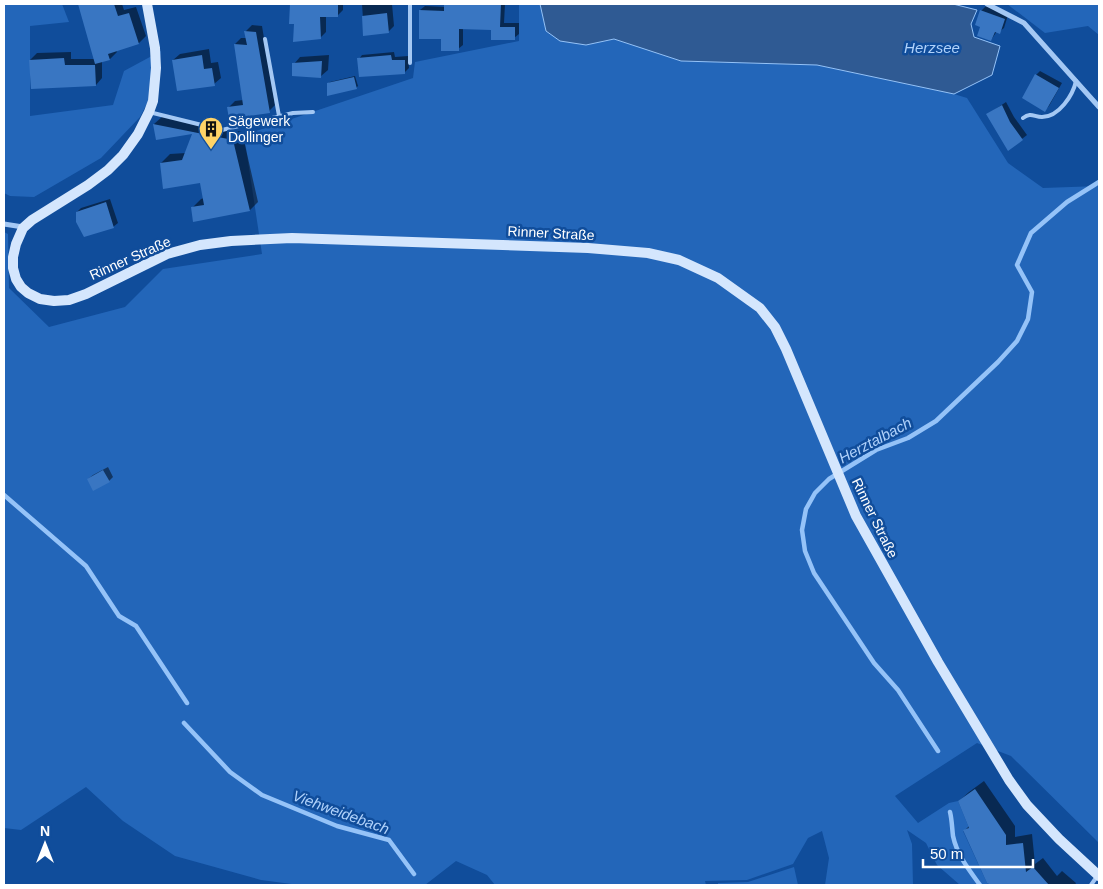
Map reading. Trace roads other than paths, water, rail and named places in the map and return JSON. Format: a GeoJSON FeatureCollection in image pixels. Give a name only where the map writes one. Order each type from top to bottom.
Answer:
{"type":"FeatureCollection","features":[{"type":"Feature","properties":{"kind":"main road","name":"Rinner Straße"},"geometry":{"type":"LineString","coordinates":[[147,4],[155,48],[156,68],[153,100],[149,112],[138,134],[123,156],[108,170],[88,185],[32,220],[24,228],[16,244],[13,256],[16,279],[21,287],[40,299],[54,301],[69,300],[86,294],[168,254],[200,244],[292,238],[588,248],[648,253],[678,260],[718,278],[760,308],[775,328],[786,349],[856,516],[938,662],[1009,780],[1027,805],[1059,839],[1099,876]]}},
{"type":"Feature","properties":{"kind":"street"},"geometry":{"type":"LineString","coordinates":[[987,4],[1024,24],[1099,107]]}},
{"type":"Feature","properties":{"kind":"street"},"geometry":{"type":"LineString","coordinates":[[4,224],[24,228]]}},
{"type":"Feature","properties":{"kind":"lane"},"geometry":{"type":"LineString","coordinates":[[410,4],[410,63]]}},
{"type":"Feature","properties":{"kind":"lane"},"geometry":{"type":"LineString","coordinates":[[265,39],[278,116]]}},
{"type":"Feature","properties":{"kind":"lane"},"geometry":{"type":"LineString","coordinates":[[1023,118],[1032,114],[1045,116],[1057,110],[1070,96],[1076,81]]}},
{"type":"Feature","properties":{"kind":"lane"},"geometry":{"type":"LineString","coordinates":[[149,112],[222,130],[293,113],[313,112]]}},
{"type":"Feature","properties":{"kind":"lane"},"geometry":{"type":"LineString","coordinates":[[1092,885],[1099,876]]}},
{"type":"Feature","properties":{"kind":"water","name":"Herzsee"},"geometry":{"type":"Polygon","coordinates":[[[540,4],[953,4],[977,10],[971,24],[974,37],[1000,46],[992,75],[954,94],[817,65],[681,61],[614,39],[586,45],[560,41],[546,31],[540,4]]]}},
{"type":"Feature","properties":{"kind":"waterway","name":"Herztalbach"},"geometry":{"type":"LineString","coordinates":[[938,751],[898,690],[874,663],[814,573],[805,551],[802,530],[806,509],[815,493],[829,479],[876,450],[908,438],[936,421],[998,362],[1017,341],[1028,319],[1032,292],[1017,265],[1031,233],[1067,202],[1099,182]]}},
{"type":"Feature","properties":{"kind":"waterway","name":"Viehweidebach"},"geometry":{"type":"LineString","coordinates":[[4,495],[86,566],[119,616],[136,626],[187,703]]}},
{"type":"Feature","properties":{"kind":"waterway","name":"Viehweidebach"},"geometry":{"type":"LineString","coordinates":[[184,723],[230,772],[262,795],[337,826],[389,840],[414,874]]}},
{"type":"Feature","properties":{"kind":"waterway","name":"Herztalbach"},"geometry":{"type":"LineString","coordinates":[[950,812],[957,850],[980,885]]}},
{"type":"Feature","properties":{"kind":"place","name":"Sägewerk Dollinger"},"geometry":{"type":"Point","coordinates":[211,150]}}]}
